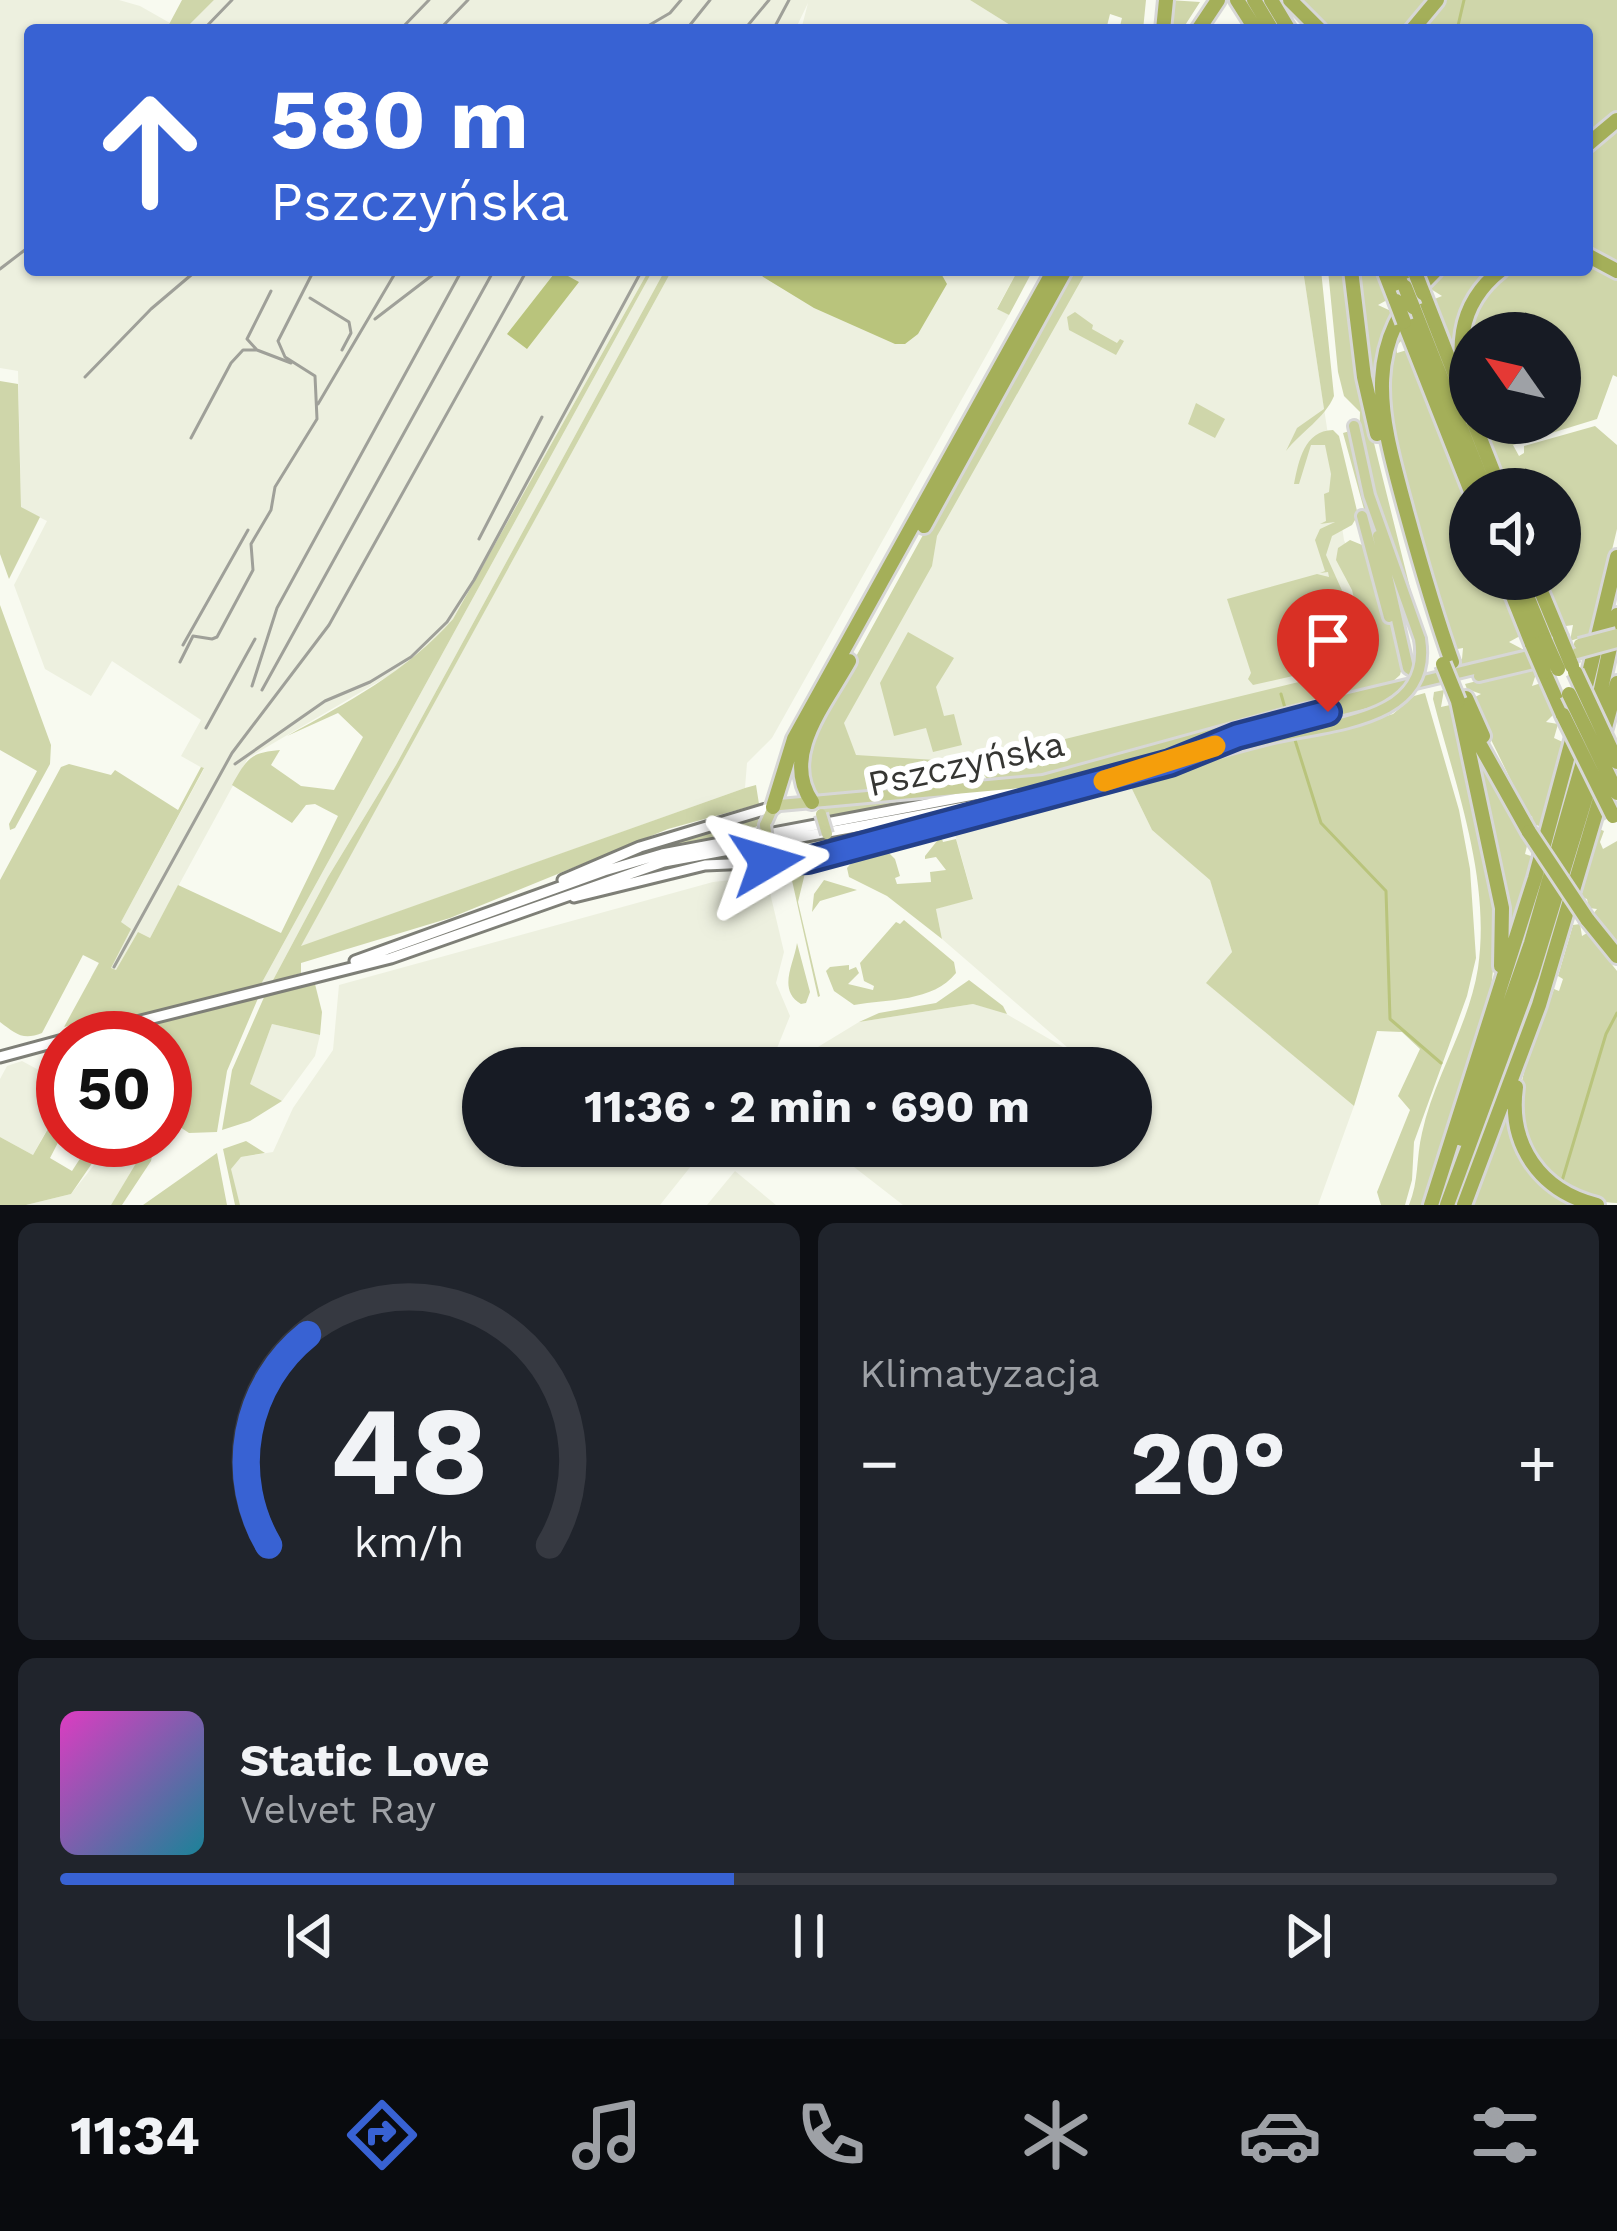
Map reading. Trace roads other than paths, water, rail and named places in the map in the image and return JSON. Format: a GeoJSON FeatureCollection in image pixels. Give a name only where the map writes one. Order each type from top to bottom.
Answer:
{"type":"FeatureCollection","features":[{"type":"Feature","properties":{"kind":"highway"},"geometry":{"type":"LineString","coordinates":[[1289,0],[1314,24]]}},
{"type":"Feature","properties":{"kind":"highway"},"geometry":{"type":"LineString","coordinates":[[1417,24],[1437,0]]}},
{"type":"Feature","properties":{"kind":"highway"},"geometry":{"type":"LineString","coordinates":[[1193,24],[1214,1]]}},
{"type":"Feature","properties":{"kind":"highway"},"geometry":{"type":"LineString","coordinates":[[1593,140],[1617,120]]}},
{"type":"Feature","properties":{"kind":"highway"},"geometry":{"type":"LineString","coordinates":[[773,807],[794,739],[1051,276]]}},
{"type":"Feature","properties":{"kind":"highway"},"geometry":{"type":"LineString","coordinates":[[816,808],[800,774],[804,742],[1062,276]]}},
{"type":"Feature","properties":{"kind":"highway"},"geometry":{"type":"LineString","coordinates":[[1353,276],[1369,406],[1417,586],[1445,668],[1529,832],[1617,956]]}},
{"type":"Feature","properties":{"kind":"highway"},"geometry":{"type":"LineString","coordinates":[[1430,276],[1409,298],[1394,326],[1384,356],[1380,398],[1445,668]]}},
{"type":"Feature","properties":{"kind":"highway"},"geometry":{"type":"LineString","coordinates":[[1469,312],[1476,295],[1495,276]]}},
{"type":"Feature","properties":{"kind":"highway"},"geometry":{"type":"LineString","coordinates":[[1408,283],[1423,293],[1449,358]]}},
{"type":"Feature","properties":{"kind":"highway"},"geometry":{"type":"LineString","coordinates":[[1408,283],[1413,307],[1477,468]]}},
{"type":"Feature","properties":{"kind":"highway"},"geometry":{"type":"LineString","coordinates":[[1408,283],[1404,322],[1462,468]]}},
{"type":"Feature","properties":{"kind":"highway"},"geometry":{"type":"LineString","coordinates":[[1434,1205],[1549,831],[1617,557]]}},
{"type":"Feature","properties":{"kind":"highway"},"geometry":{"type":"LineString","coordinates":[[1520,600],[1567,663],[1617,762]]}},
{"type":"Feature","properties":{"kind":"highway"},"geometry":{"type":"LineString","coordinates":[[1529,600],[1546,640],[1567,663],[1569,694],[1617,793]]}},
{"type":"Feature","properties":{"kind":"highway"},"geometry":{"type":"LineString","coordinates":[[1539,600],[1546,640]]}},
{"type":"Feature","properties":{"kind":"highway"},"geometry":{"type":"LineString","coordinates":[[1434,1205],[1532,943],[1579,779],[1617,615]]}},
{"type":"Feature","properties":{"kind":"highway"},"geometry":{"type":"LineString","coordinates":[[1567,663],[1563,715],[1615,819]]}},
{"type":"Feature","properties":{"kind":"highway"},"geometry":{"type":"LineString","coordinates":[[1447,1205],[1538,957],[1617,683]]}},
{"type":"Feature","properties":{"kind":"highway"},"geometry":{"type":"LineString","coordinates":[[1462,699],[1502,908],[1498,993]]}},
{"type":"Feature","properties":{"kind":"highway"},"geometry":{"type":"LineString","coordinates":[[1464,1205],[1522,1052],[1588,846],[1617,734]]}},
{"type":"Feature","properties":{"kind":"highway"},"geometry":{"type":"LineString","coordinates":[[1522,1052],[1514,1103],[1526,1155],[1556,1188],[1597,1205]]}},
{"type":"Feature","properties":{"kind":"main road"},"geometry":{"type":"LineString","coordinates":[[1354,426],[1408,668],[1421,677],[1445,668]]}},
{"type":"Feature","properties":{"kind":"main road"},"geometry":{"type":"LineString","coordinates":[[539,905],[705,865],[816,857],[1394,706],[1416,680],[1420,639],[1370,495]]}},
{"type":"Feature","properties":{"kind":"main road"},"geometry":{"type":"LineString","coordinates":[[1362,516],[1405,665],[1400,680],[1384,691]]}},
{"type":"Feature","properties":{"kind":"main road","name":"Pszczyńska"},"geometry":{"type":"LineString","coordinates":[[181,1011],[409,952],[664,862],[981,804],[1237,736],[1567,663],[1617,638]]}},
{"type":"Feature","properties":{"kind":"main road","name":"Pszczyńska"},"geometry":{"type":"LineString","coordinates":[[332,971],[394,945],[662,854],[1043,781],[1384,691],[1445,668],[1567,663]]}},
{"type":"Feature","properties":{"kind":"main road"},"geometry":{"type":"LineString","coordinates":[[1170,763],[1237,736]]}},
{"type":"Feature","properties":{"kind":"main road"},"geometry":{"type":"LineString","coordinates":[[509,906],[640,847],[773,807],[816,808],[1043,781]]}},
{"type":"Feature","properties":{"kind":"main road"},"geometry":{"type":"LineString","coordinates":[[773,807],[765,825],[768,848],[779,862]]}},
{"type":"Feature","properties":{"kind":"main road"},"geometry":{"type":"LineString","coordinates":[[816,808],[827,834],[816,857]]}},
{"type":"Feature","properties":{"kind":"main road"},"geometry":{"type":"LineString","coordinates":[[0,1057],[36,1047]]}},
{"type":"Feature","properties":{"kind":"waterway"},"geometry":{"type":"LineString","coordinates":[[1458,24],[1464,0]]}},
{"type":"Feature","properties":{"kind":"waterway"},"geometry":{"type":"LineString","coordinates":[[1281,694],[1285,708]]}},
{"type":"Feature","properties":{"kind":"waterway"},"geometry":{"type":"LineString","coordinates":[[1295,740],[1321,823],[1386,891],[1390,1019],[1441,1063]]}},
{"type":"Feature","properties":{"kind":"waterway"},"geometry":{"type":"LineString","coordinates":[[1562,1181],[1606,1034],[1617,1013]]}},
{"type":"Feature","properties":{"kind":"railway"},"geometry":{"type":"LineString","coordinates":[[209,24],[232,0]]}},
{"type":"Feature","properties":{"kind":"railway"},"geometry":{"type":"LineString","coordinates":[[406,24],[429,0]]}},
{"type":"Feature","properties":{"kind":"railway"},"geometry":{"type":"LineString","coordinates":[[445,24],[468,0]]}},
{"type":"Feature","properties":{"kind":"railway"},"geometry":{"type":"LineString","coordinates":[[651,24],[681,0]]}},
{"type":"Feature","properties":{"kind":"railway"},"geometry":{"type":"LineString","coordinates":[[691,24],[710,0]]}},
{"type":"Feature","properties":{"kind":"railway"},"geometry":{"type":"LineString","coordinates":[[749,24],[769,0]]}},
{"type":"Feature","properties":{"kind":"railway"},"geometry":{"type":"LineString","coordinates":[[776,24],[789,0]]}},
{"type":"Feature","properties":{"kind":"railway"},"geometry":{"type":"LineString","coordinates":[[0,269],[24,251]]}},
{"type":"Feature","properties":{"kind":"railway"},"geometry":{"type":"LineString","coordinates":[[85,377],[190,276]]}},
{"type":"Feature","properties":{"kind":"railway"},"geometry":{"type":"LineString","coordinates":[[180,662],[193,636],[217,637],[253,570],[251,544],[271,510],[275,487],[317,419],[315,376],[285,357],[278,341],[311,276]]}},
{"type":"Feature","properties":{"kind":"railway"},"geometry":{"type":"LineString","coordinates":[[318,404],[393,276]]}},
{"type":"Feature","properties":{"kind":"railway"},"geometry":{"type":"LineString","coordinates":[[375,319],[431,276]]}},
{"type":"Feature","properties":{"kind":"railway"},"geometry":{"type":"LineString","coordinates":[[252,686],[277,608],[459,276]]}},
{"type":"Feature","properties":{"kind":"railway"},"geometry":{"type":"LineString","coordinates":[[262,690],[491,276]]}},
{"type":"Feature","properties":{"kind":"railway"},"geometry":{"type":"LineString","coordinates":[[114,967],[232,753],[329,625],[524,276]]}},
{"type":"Feature","properties":{"kind":"railway"},"geometry":{"type":"LineString","coordinates":[[235,764],[325,701],[411,657],[447,622],[639,276]]}},
{"type":"Feature","properties":{"kind":"railway"},"geometry":{"type":"LineString","coordinates":[[257,350],[247,339],[271,291]]}},
{"type":"Feature","properties":{"kind":"railway"},"geometry":{"type":"LineString","coordinates":[[310,298],[349,322],[351,333],[342,350]]}},
{"type":"Feature","properties":{"kind":"railway"},"geometry":{"type":"LineString","coordinates":[[191,438],[231,363],[243,350],[257,350],[291,363]]}},
{"type":"Feature","properties":{"kind":"railway"},"geometry":{"type":"LineString","coordinates":[[479,539],[542,417]]}},
{"type":"Feature","properties":{"kind":"railway"},"geometry":{"type":"LineString","coordinates":[[183,645],[248,530]]}},
{"type":"Feature","properties":{"kind":"railway"},"geometry":{"type":"LineString","coordinates":[[206,728],[255,639]]}}]}
